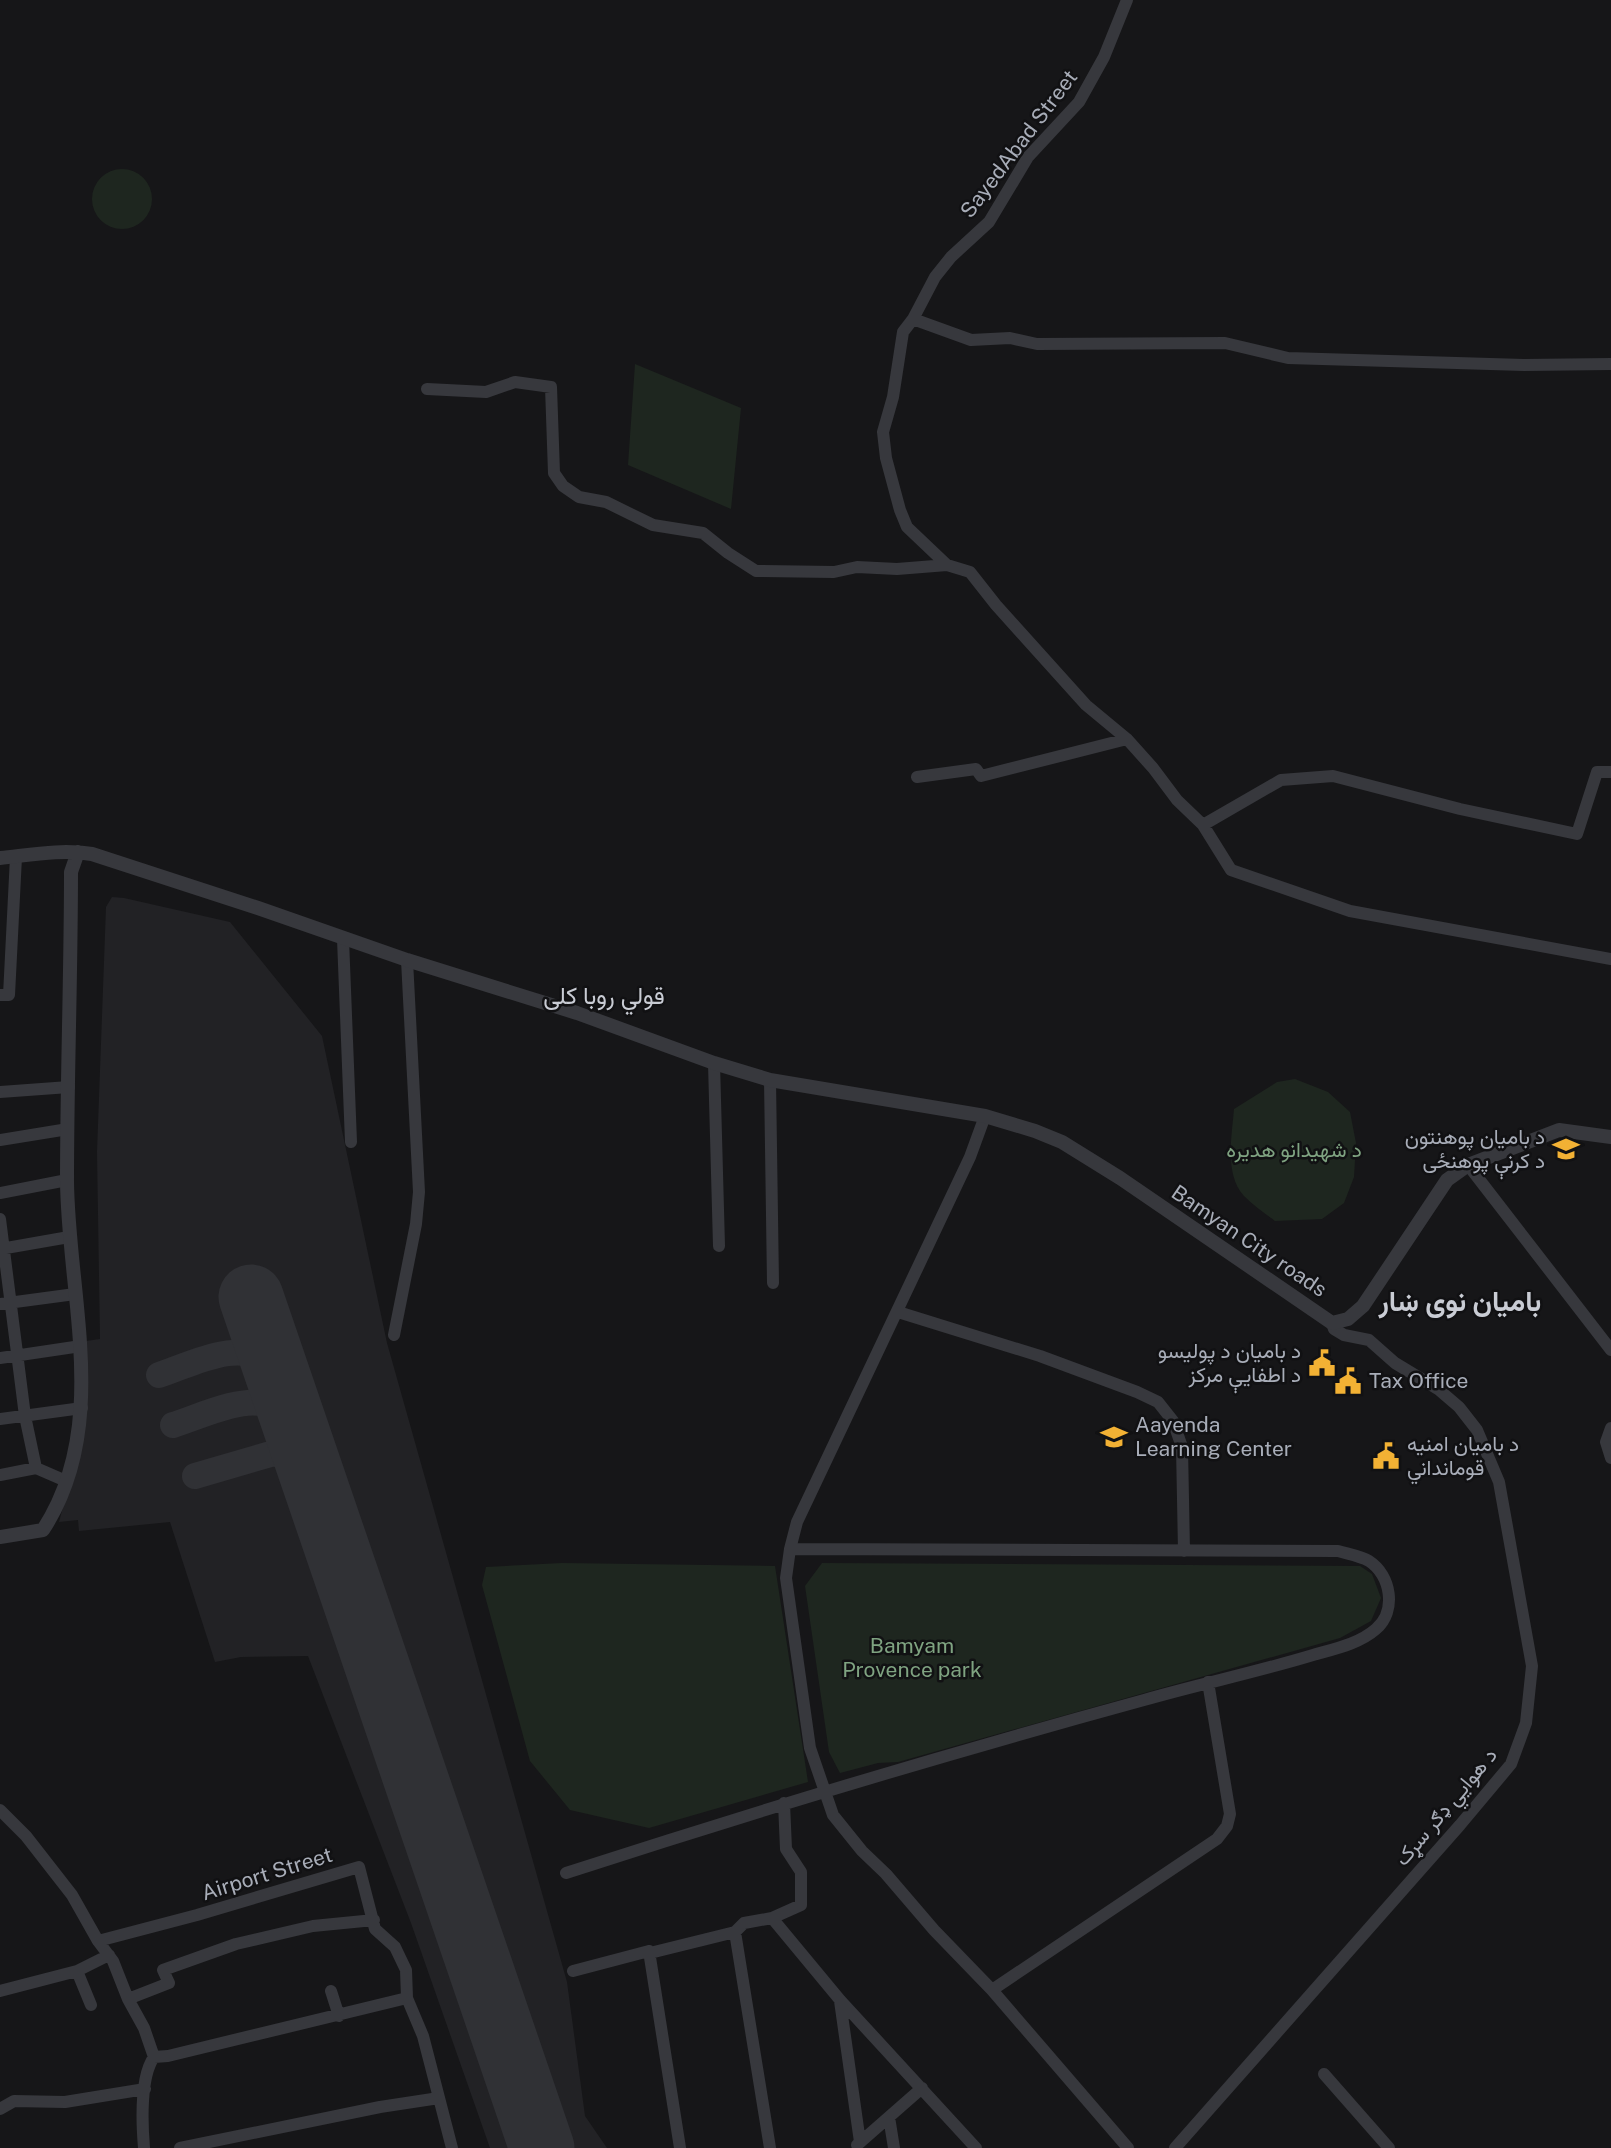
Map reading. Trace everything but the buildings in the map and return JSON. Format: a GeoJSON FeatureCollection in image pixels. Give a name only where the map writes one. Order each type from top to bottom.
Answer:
{"type":"FeatureCollection","features":[{"type":"Feature","properties":{"kind":"street","name":"SayedAbad Street"},"geometry":{"type":"LineString","coordinates":[[1127,0],[1104,57],[1079,102],[1028,157],[989,222],[951,257],[935,277],[913,319],[903,332],[893,397],[883,432],[886,458],[907,527],[947,565],[970,572],[1086,705],[1127,739],[1177,800],[1203,825],[1231,870],[1350,911],[1611,959]]}},
{"type":"Feature","properties":{"kind":"street"},"geometry":{"type":"LineString","coordinates":[[913,319],[971,340],[1010,338],[1037,344],[1224,343],[1288,358],[1524,365],[1611,364]]}},
{"type":"Feature","properties":{"kind":"street"},"geometry":{"type":"LineString","coordinates":[[427,389],[486,392],[515,382],[551,387],[554,473],[563,486],[579,497],[606,502],[653,525],[703,533],[728,554],[756,571],[834,572],[857,567],[897,569],[947,565]]}},
{"type":"Feature","properties":{"kind":"street"},"geometry":{"type":"LineString","coordinates":[[917,778],[976,768],[981,776],[1127,739]]}},
{"type":"Feature","properties":{"kind":"street"},"geometry":{"type":"LineString","coordinates":[[1203,825],[1281,780],[1333,776],[1460,810],[1577,834],[1597,772],[1611,772]]}},
{"type":"Feature","properties":{"kind":"street"},"geometry":{"type":"LineString","coordinates":[[0,1537],[43,1530],[52,1516],[66,1481],[82,1408],[81,1346],[69,1237],[67,1180],[71,872],[78,852]]}},
{"type":"Feature","properties":{"kind":"street","name":"Bamyan City roads"},"geometry":{"type":"LineString","coordinates":[[0,858],[78,852],[92,854],[407,960],[577,1013],[714,1063],[770,1080],[985,1116],[1035,1131],[1062,1142],[1119,1178],[1332,1324],[1348,1320],[1363,1306],[1447,1180],[1468,1165],[1559,1130],[1611,1137]]}},
{"type":"Feature","properties":{"kind":"street"},"geometry":{"type":"LineString","coordinates":[[0,995],[9,995],[16,857]]}},
{"type":"Feature","properties":{"kind":"street"},"geometry":{"type":"LineString","coordinates":[[343,939],[351,1142]]}},
{"type":"Feature","properties":{"kind":"street"},"geometry":{"type":"LineString","coordinates":[[394,1335],[416,1224],[419,1192],[407,960]]}},
{"type":"Feature","properties":{"kind":"street"},"geometry":{"type":"LineString","coordinates":[[714,1063],[719,1246]]}},
{"type":"Feature","properties":{"kind":"street"},"geometry":{"type":"LineString","coordinates":[[770,1080],[773,1283]]}},
{"type":"Feature","properties":{"kind":"street"},"geometry":{"type":"LineString","coordinates":[[0,1092],[69,1087]]}},
{"type":"Feature","properties":{"kind":"street"},"geometry":{"type":"LineString","coordinates":[[985,1116],[970,1157],[797,1522],[786,1578],[810,1748],[833,1815],[862,1851],[992,1990],[1128,2148]]}},
{"type":"Feature","properties":{"kind":"street"},"geometry":{"type":"LineString","coordinates":[[0,1140],[68,1129]]}},
{"type":"Feature","properties":{"kind":"street"},"geometry":{"type":"LineString","coordinates":[[1468,1165],[1611,1350]]}},
{"type":"Feature","properties":{"kind":"street"},"geometry":{"type":"LineString","coordinates":[[0,1193],[67,1180]]}},
{"type":"Feature","properties":{"kind":"street"},"geometry":{"type":"LineString","coordinates":[[0,1219],[6,1303],[19,1354],[26,1416],[36,1468]]}},
{"type":"Feature","properties":{"kind":"street"},"geometry":{"type":"LineString","coordinates":[[2,1249],[69,1237]]}},
{"type":"Feature","properties":{"kind":"street"},"geometry":{"type":"LineString","coordinates":[[6,1303],[75,1294]]}},
{"type":"Feature","properties":{"kind":"street"},"geometry":{"type":"LineString","coordinates":[[898,1312],[1040,1356],[1158,1402],[1173,1421],[1182,1447],[1184,1551]]}},
{"type":"Feature","properties":{"kind":"street","name":"د هوايي ډګر سړک"},"geometry":{"type":"LineString","coordinates":[[1175,2148],[1511,1764],[1526,1723],[1532,1667],[1499,1482],[1476,1430],[1460,1407],[1438,1390],[1395,1363],[1369,1340],[1344,1335],[1334,1329],[1332,1324]]}},
{"type":"Feature","properties":{"kind":"street"},"geometry":{"type":"LineString","coordinates":[[0,1358],[81,1346]]}},
{"type":"Feature","properties":{"kind":"street"},"geometry":{"type":"LineString","coordinates":[[0,1419],[82,1408]]}},
{"type":"Feature","properties":{"kind":"street"},"geometry":{"type":"LineString","coordinates":[[1611,1428],[1606,1442],[1611,1458]]}},
{"type":"Feature","properties":{"kind":"street"},"geometry":{"type":"LineString","coordinates":[[0,1475],[36,1468],[66,1481]]}},
{"type":"Feature","properties":{"kind":"street"},"geometry":{"type":"LineString","coordinates":[[566,1873],[825,1790],[1350,1644],[1377,1629],[1386,1613],[1390,1598],[1381,1572],[1368,1560],[1338,1551],[790,1549]]}},
{"type":"Feature","properties":{"kind":"street"},"geometry":{"type":"LineString","coordinates":[[992,1990],[1217,1839],[1227,1826],[1230,1814],[1208,1682]]}},
{"type":"Feature","properties":{"kind":"street"},"geometry":{"type":"LineString","coordinates":[[573,1971],[736,1932],[744,1923],[772,1917],[802,1905],[801,1872],[786,1849],[784,1802]]}},
{"type":"Feature","properties":{"kind":"street"},"geometry":{"type":"LineString","coordinates":[[0,1810],[26,1836],[72,1895],[109,1955],[144,2028],[154,2057]]}},
{"type":"Feature","properties":{"kind":"street","name":"Airport Street"},"geometry":{"type":"LineString","coordinates":[[98,1941],[359,1867],[375,1929],[395,1947],[406,1970],[407,1998],[423,2036],[452,2148]]}},
{"type":"Feature","properties":{"kind":"street"},"geometry":{"type":"LineString","coordinates":[[772,1917],[840,2000],[976,2148]]}},
{"type":"Feature","properties":{"kind":"street"},"geometry":{"type":"LineString","coordinates":[[128,1999],[169,1983],[163,1970],[236,1944],[313,1926],[374,1920]]}},
{"type":"Feature","properties":{"kind":"street"},"geometry":{"type":"LineString","coordinates":[[736,1932],[770,2148]]}},
{"type":"Feature","properties":{"kind":"street"},"geometry":{"type":"LineString","coordinates":[[649,1951],[680,2148]]}},
{"type":"Feature","properties":{"kind":"street"},"geometry":{"type":"LineString","coordinates":[[0,1992],[77,1971],[109,1955]]}},
{"type":"Feature","properties":{"kind":"street"},"geometry":{"type":"LineString","coordinates":[[77,1971],[91,2005]]}},
{"type":"Feature","properties":{"kind":"street"},"geometry":{"type":"LineString","coordinates":[[331,1991],[339,2016]]}},
{"type":"Feature","properties":{"kind":"street"},"geometry":{"type":"LineString","coordinates":[[154,2057],[168,2056],[407,1998]]}},
{"type":"Feature","properties":{"kind":"street"},"geometry":{"type":"LineString","coordinates":[[840,2000],[857,2145]]}},
{"type":"Feature","properties":{"kind":"street"},"geometry":{"type":"LineString","coordinates":[[144,2148],[142,2124],[145,2089],[149,2065],[154,2057]]}},
{"type":"Feature","properties":{"kind":"street"},"geometry":{"type":"LineString","coordinates":[[1324,2074],[1389,2148]]}},
{"type":"Feature","properties":{"kind":"street"},"geometry":{"type":"LineString","coordinates":[[857,2145],[922,2088]]}},
{"type":"Feature","properties":{"kind":"street"},"geometry":{"type":"LineString","coordinates":[[0,2109],[13,2101],[65,2102],[145,2089]]}},
{"type":"Feature","properties":{"kind":"street"},"geometry":{"type":"LineString","coordinates":[[180,2148],[380,2107],[439,2098]]}},
{"type":"Feature","properties":{"kind":"street"},"geometry":{"type":"LineString","coordinates":[[889,2117],[894,2148]]}},
{"type":"Feature","properties":{"kind":"shaded area"},"geometry":{"type":"Polygon","coordinates":[[[112,897],[230,922],[322,1036],[387,1343],[567,1982],[585,2116],[607,2148],[490,2148],[411,1923],[308,1656],[241,1657],[215,1662],[170,1522],[79,1531],[78,1520],[59,1522],[74,1467],[86,1341],[100,1339],[97,1152],[106,907],[112,897]]]}},
{"type":"Feature","properties":{"kind":"green space"},"geometry":{"type":"Polygon","coordinates":[[[122,169],[139,174],[147,182],[152,199],[147,216],[139,224],[122,229],[105,224],[97,216],[92,199],[97,182],[105,174],[122,169]]]}},
{"type":"Feature","properties":{"kind":"green space"},"geometry":{"type":"Polygon","coordinates":[[[635,364],[741,408],[731,509],[628,465],[635,364]]]}},
{"type":"Feature","properties":{"kind":"green space","name":"د شهیدانو هدیره"},"geometry":{"type":"Polygon","coordinates":[[[1295,1079],[1328,1092],[1350,1112],[1356,1143],[1354,1177],[1344,1203],[1322,1219],[1275,1221],[1244,1196],[1234,1177],[1231,1142],[1234,1109],[1277,1082],[1295,1079]]]}},
{"type":"Feature","properties":{"kind":"green space"},"geometry":{"type":"Polygon","coordinates":[[[562,1563],[775,1566],[808,1782],[649,1828],[570,1810],[530,1761],[482,1585],[486,1567],[562,1563]]]}},
{"type":"Feature","properties":{"kind":"green space","name":"Bamyam Provence park"},"geometry":{"type":"Polygon","coordinates":[[[822,1563],[1360,1566],[1372,1574],[1381,1598],[1371,1621],[1340,1638],[898,1762],[878,1763],[840,1773],[829,1752],[805,1586],[822,1563]]]}},
{"type":"Feature","properties":{"kind":"taxiway"},"geometry":{"type":"LineString","coordinates":[[159,1375],[206,1358],[244,1353],[254,1356],[279,1377]]}},
{"type":"Feature","properties":{"kind":"taxiway"},"geometry":{"type":"LineString","coordinates":[[173,1425],[231,1406],[254,1403],[273,1407],[295,1426]]}},
{"type":"Feature","properties":{"kind":"taxiway"},"geometry":{"type":"LineString","coordinates":[[195,1476],[274,1453],[297,1460],[312,1476]]}},
{"type":"Feature","properties":{"kind":"runway"},"geometry":{"type":"LineString","coordinates":[[251,1297],[542,2148]]}},
{"type":"Feature","properties":{"kind":"place","name":"د بامیان پوهنتون د کرنې پوهنځی"},"geometry":{"type":"Point","coordinates":[1566,1149]}},
{"type":"Feature","properties":{"kind":"place","name":"د بامیان د پولیسو د اطفايې مرکز"},"geometry":{"type":"Point","coordinates":[1322,1363]}},
{"type":"Feature","properties":{"kind":"place","name":"Tax Office"},"geometry":{"type":"Point","coordinates":[1348,1381]}},
{"type":"Feature","properties":{"kind":"place","name":"Aayenda Learning Center"},"geometry":{"type":"Point","coordinates":[1114,1437]}},
{"type":"Feature","properties":{"kind":"place","name":"د بامیان امنیه قومانداني"},"geometry":{"type":"Point","coordinates":[1386,1456]}},
{"type":"Feature","properties":{"kind":"district","name":"قولي روبا کلی"},"geometry":{"type":"Point","coordinates":[604,996]}},
{"type":"Feature","properties":{"kind":"district","name":"باميان نوی ښار"},"geometry":{"type":"Point","coordinates":[1460,1301]}}]}
